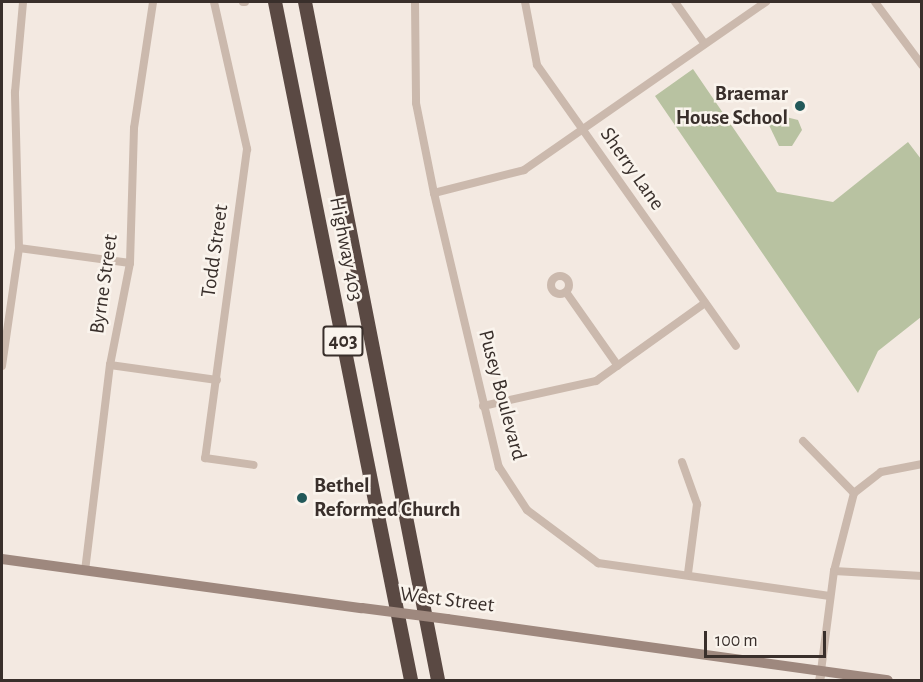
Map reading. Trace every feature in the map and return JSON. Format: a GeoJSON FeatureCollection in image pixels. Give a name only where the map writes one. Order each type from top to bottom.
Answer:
{"type":"FeatureCollection","features":[{"type":"Feature","properties":{"kind":"highway","name":"Highway 403"},"geometry":{"type":"LineString","coordinates":[[275,2],[411,681]]}},
{"type":"Feature","properties":{"kind":"highway","name":"Highway 403"},"geometry":{"type":"LineString","coordinates":[[305,2],[438,681]]}},
{"type":"Feature","properties":{"kind":"main road","name":"West Street"},"geometry":{"type":"LineString","coordinates":[[2,559],[447,619],[820,676],[888,681]]}},
{"type":"Feature","properties":{"kind":"street"},"geometry":{"type":"LineString","coordinates":[[2,366],[6,311],[19,248],[15,92],[24,2]]}},
{"type":"Feature","properties":{"kind":"street","name":"Byrne Street"},"geometry":{"type":"LineString","coordinates":[[86,571],[110,365],[130,263],[134,128],[153,2]]}},
{"type":"Feature","properties":{"kind":"street","name":"Todd Street"},"geometry":{"type":"LineString","coordinates":[[214,2],[247,149],[205,458],[254,465]]}},
{"type":"Feature","properties":{"kind":"street","name":"Pusey Boulevard"},"geometry":{"type":"LineString","coordinates":[[415,2],[416,103],[434,193],[499,467],[527,510],[598,563],[688,573],[830,596]]}},
{"type":"Feature","properties":{"kind":"street","name":"Sherry Lane"},"geometry":{"type":"LineString","coordinates":[[525,2],[537,65],[736,346]]}},
{"type":"Feature","properties":{"kind":"street"},"geometry":{"type":"LineString","coordinates":[[675,2],[704,43]]}},
{"type":"Feature","properties":{"kind":"street"},"geometry":{"type":"LineString","coordinates":[[434,193],[524,170],[584,131],[704,43],[766,2]]}},
{"type":"Feature","properties":{"kind":"street"},"geometry":{"type":"LineString","coordinates":[[874,2],[921,65]]}},
{"type":"Feature","properties":{"kind":"street"},"geometry":{"type":"LineString","coordinates":[[19,248],[130,263]]}},
{"type":"Feature","properties":{"kind":"street"},"geometry":{"type":"LineString","coordinates":[[566,292],[618,366]]}},
{"type":"Feature","properties":{"kind":"street"},"geometry":{"type":"LineString","coordinates":[[483,406],[596,381],[705,303]]}},
{"type":"Feature","properties":{"kind":"street"},"geometry":{"type":"LineString","coordinates":[[110,365],[217,380]]}},
{"type":"Feature","properties":{"kind":"street"},"geometry":{"type":"LineString","coordinates":[[803,441],[854,492]]}},
{"type":"Feature","properties":{"kind":"street"},"geometry":{"type":"LineString","coordinates":[[682,462],[697,504],[688,573]]}},
{"type":"Feature","properties":{"kind":"street"},"geometry":{"type":"LineString","coordinates":[[820,676],[834,571],[854,492],[881,472],[921,464]]}},
{"type":"Feature","properties":{"kind":"street"},"geometry":{"type":"LineString","coordinates":[[834,571],[921,576]]}},
{"type":"Feature","properties":{"kind":"green space"},"geometry":{"type":"Polygon","coordinates":[[[693,69],[777,192],[833,202],[908,142],[921,159],[921,317],[878,351],[858,393],[655,96],[693,69]]]}},
{"type":"Feature","properties":{"kind":"green space"},"geometry":{"type":"Polygon","coordinates":[[[774,114],[798,120],[802,130],[792,146],[779,146],[767,121],[774,114]]]}},
{"type":"Feature","properties":{"kind":"place","name":"Braemar House School"},"geometry":{"type":"Point","coordinates":[800,106]}},
{"type":"Feature","properties":{"kind":"place","name":"Bethel Reformed Church"},"geometry":{"type":"Point","coordinates":[302,498]}}]}
